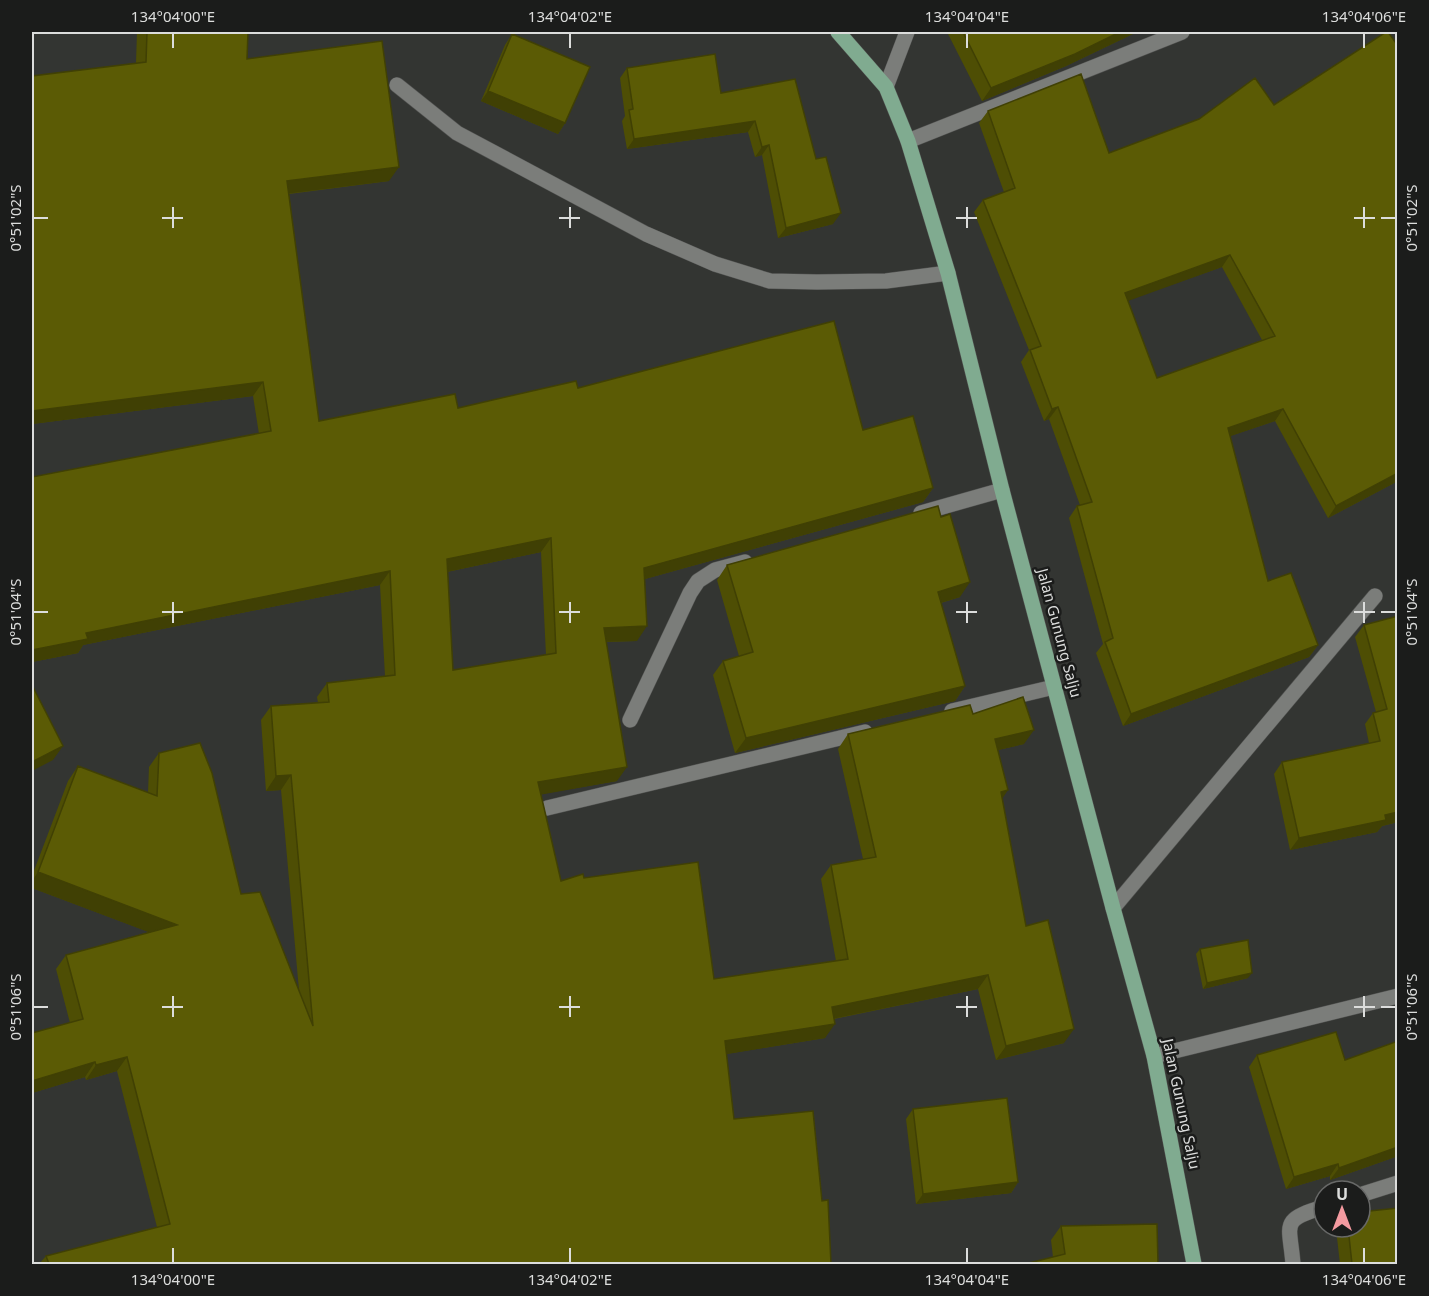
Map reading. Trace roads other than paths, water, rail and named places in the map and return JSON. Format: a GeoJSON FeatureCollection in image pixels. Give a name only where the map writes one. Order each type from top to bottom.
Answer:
{"type":"FeatureCollection","features":[{"type":"Feature","properties":{"kind":"main road","name":"Jalan Gunung Salju"},"geometry":{"type":"LineString","coordinates":[[838,32],[886,87],[908,141],[948,273],[1002,490],[1154,1056],[1194,1264]]}},
{"type":"Feature","properties":{"kind":"street"},"geometry":{"type":"LineString","coordinates":[[886,87],[907,32]]}},
{"type":"Feature","properties":{"kind":"street"},"geometry":{"type":"LineString","coordinates":[[908,141],[1182,32]]}},
{"type":"Feature","properties":{"kind":"street"},"geometry":{"type":"LineString","coordinates":[[397,85],[457,133],[646,234],[715,264],[770,281],[886,281],[948,273]]}},
{"type":"Feature","properties":{"kind":"street"},"geometry":{"type":"LineString","coordinates":[[912,515],[1002,490]]}},
{"type":"Feature","properties":{"kind":"street"},"geometry":{"type":"LineString","coordinates":[[630,720],[690,593],[698,581],[715,570],[758,558]]}},
{"type":"Feature","properties":{"kind":"street"},"geometry":{"type":"LineString","coordinates":[[1113,908],[1375,596]]}},
{"type":"Feature","properties":{"kind":"street"},"geometry":{"type":"LineString","coordinates":[[939,714],[1054,687]]}},
{"type":"Feature","properties":{"kind":"street"},"geometry":{"type":"LineString","coordinates":[[547,808],[881,728]]}},
{"type":"Feature","properties":{"kind":"street"},"geometry":{"type":"LineString","coordinates":[[1154,1056],[1398,996]]}},
{"type":"Feature","properties":{"kind":"street"},"geometry":{"type":"LineString","coordinates":[[1372,1191],[1398,1183]]}},
{"type":"Feature","properties":{"kind":"street"},"geometry":{"type":"LineString","coordinates":[[1293,1264],[1289,1226],[1295,1217],[1312,1210]]}}]}
